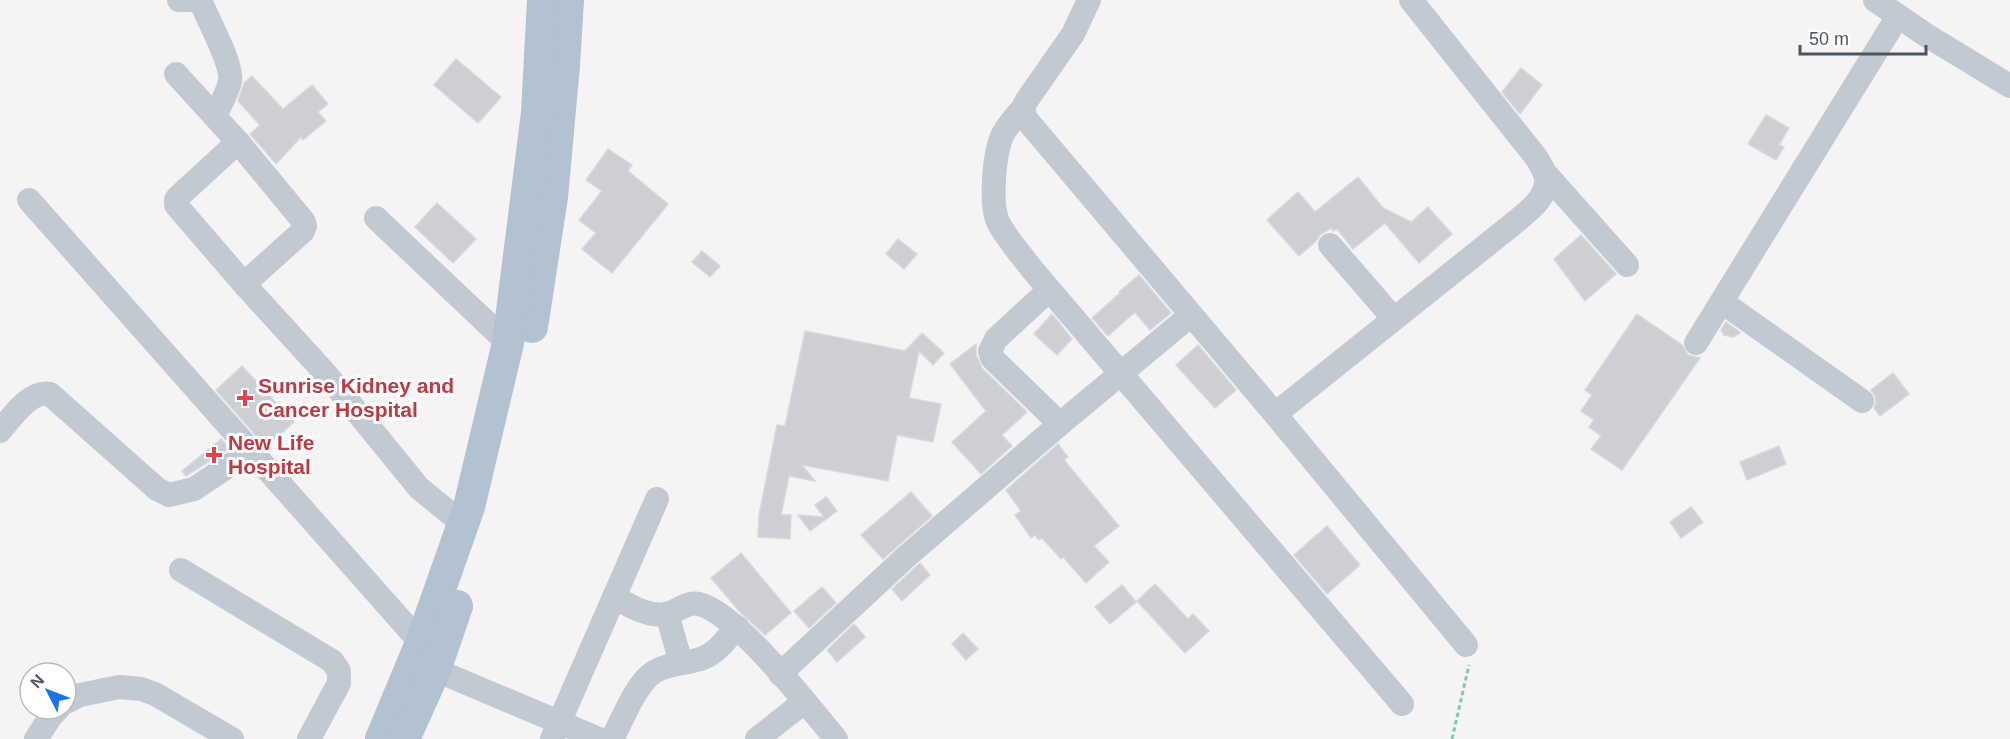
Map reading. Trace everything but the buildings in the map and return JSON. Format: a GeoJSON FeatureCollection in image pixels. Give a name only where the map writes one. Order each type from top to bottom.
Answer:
{"type":"FeatureCollection","features":[{"type":"Feature","properties":{"kind":"main road"},"geometry":{"type":"LineString","coordinates":[[404,739],[423,658],[472,496],[508,343],[537,113],[543,0]]}},
{"type":"Feature","properties":{"kind":"main road"},"geometry":{"type":"LineString","coordinates":[[381,739],[423,658],[490,511],[531,330],[552,197],[568,0]]}},
{"type":"Feature","properties":{"kind":"street"},"geometry":{"type":"LineString","coordinates":[[179,0],[199,0],[226,59],[230,81],[215,116]]}},
{"type":"Feature","properties":{"kind":"street"},"geometry":{"type":"LineString","coordinates":[[1089,0],[1073,34],[1003,134],[998,147],[993,200],[999,224],[1049,290],[1402,704]]}},
{"type":"Feature","properties":{"kind":"street"},"geometry":{"type":"LineString","coordinates":[[1411,0],[1536,157],[1545,173],[1627,265]]}},
{"type":"Feature","properties":{"kind":"street"},"geometry":{"type":"LineString","coordinates":[[1875,0],[2010,86]]}},
{"type":"Feature","properties":{"kind":"street"},"geometry":{"type":"LineString","coordinates":[[1696,344],[1898,16]]}},
{"type":"Feature","properties":{"kind":"street"},"geometry":{"type":"LineString","coordinates":[[176,74],[238,142],[304,222],[303,231],[244,284]]}},
{"type":"Feature","properties":{"kind":"street"},"geometry":{"type":"LineString","coordinates":[[1023,108],[1026,119],[1466,645]]}},
{"type":"Feature","properties":{"kind":"street"},"geometry":{"type":"LineString","coordinates":[[238,142],[176,200],[176,204],[244,284],[326,374],[419,488],[463,524]]}},
{"type":"Feature","properties":{"kind":"street"},"geometry":{"type":"LineString","coordinates":[[1275,414],[1508,228],[1537,202],[1546,184],[1545,173]]}},
{"type":"Feature","properties":{"kind":"street"},"geometry":{"type":"LineString","coordinates":[[29,200],[251,451],[423,658],[556,731],[599,739]]}},
{"type":"Feature","properties":{"kind":"street"},"geometry":{"type":"LineString","coordinates":[[376,218],[508,343]]}},
{"type":"Feature","properties":{"kind":"street"},"geometry":{"type":"LineString","coordinates":[[1330,245],[1394,319]]}},
{"type":"Feature","properties":{"kind":"street"},"geometry":{"type":"LineString","coordinates":[[1049,290],[996,339],[990,351],[992,358],[1060,424]]}},
{"type":"Feature","properties":{"kind":"street"},"geometry":{"type":"LineString","coordinates":[[1722,302],[1862,401]]}},
{"type":"Feature","properties":{"kind":"street"},"geometry":{"type":"LineString","coordinates":[[780,674],[907,556],[1191,315]]}},
{"type":"Feature","properties":{"kind":"street"},"geometry":{"type":"LineString","coordinates":[[0,431],[25,404],[43,393],[50,394],[162,493],[169,495],[194,489],[251,451]]}},
{"type":"Feature","properties":{"kind":"street"},"geometry":{"type":"LineString","coordinates":[[556,731],[657,499]]}},
{"type":"Feature","properties":{"kind":"street"},"geometry":{"type":"LineString","coordinates":[[181,570],[332,661],[339,671],[339,683],[309,739]]}},
{"type":"Feature","properties":{"kind":"street"},"geometry":{"type":"LineString","coordinates":[[614,597],[654,615],[667,614],[692,602],[703,604],[737,627],[836,739]]}},
{"type":"Feature","properties":{"kind":"street"},"geometry":{"type":"LineString","coordinates":[[667,614],[681,663]]}},
{"type":"Feature","properties":{"kind":"street"},"geometry":{"type":"LineString","coordinates":[[612,739],[644,681],[658,670],[703,658],[713,652],[737,627]]}},
{"type":"Feature","properties":{"kind":"street"},"geometry":{"type":"LineString","coordinates":[[78,696],[119,687],[141,689],[155,694],[199,731],[232,739]]}},
{"type":"Feature","properties":{"kind":"street"},"geometry":{"type":"LineString","coordinates":[[757,739],[804,702]]}},
{"type":"Feature","properties":{"kind":"street"},"geometry":{"type":"LineString","coordinates":[[36,739],[48,721]]}},
{"type":"Feature","properties":{"kind":"path"},"geometry":{"type":"LineString","coordinates":[[1452,739],[1468,666],[1466,645]]}},
{"type":"Feature","properties":{"kind":"place","name":"Sunrise Kidney and Cancer Hospital"},"geometry":{"type":"Point","coordinates":[245,398]}},
{"type":"Feature","properties":{"kind":"place","name":"New Life Hospital"},"geometry":{"type":"Point","coordinates":[214,455]}}]}
